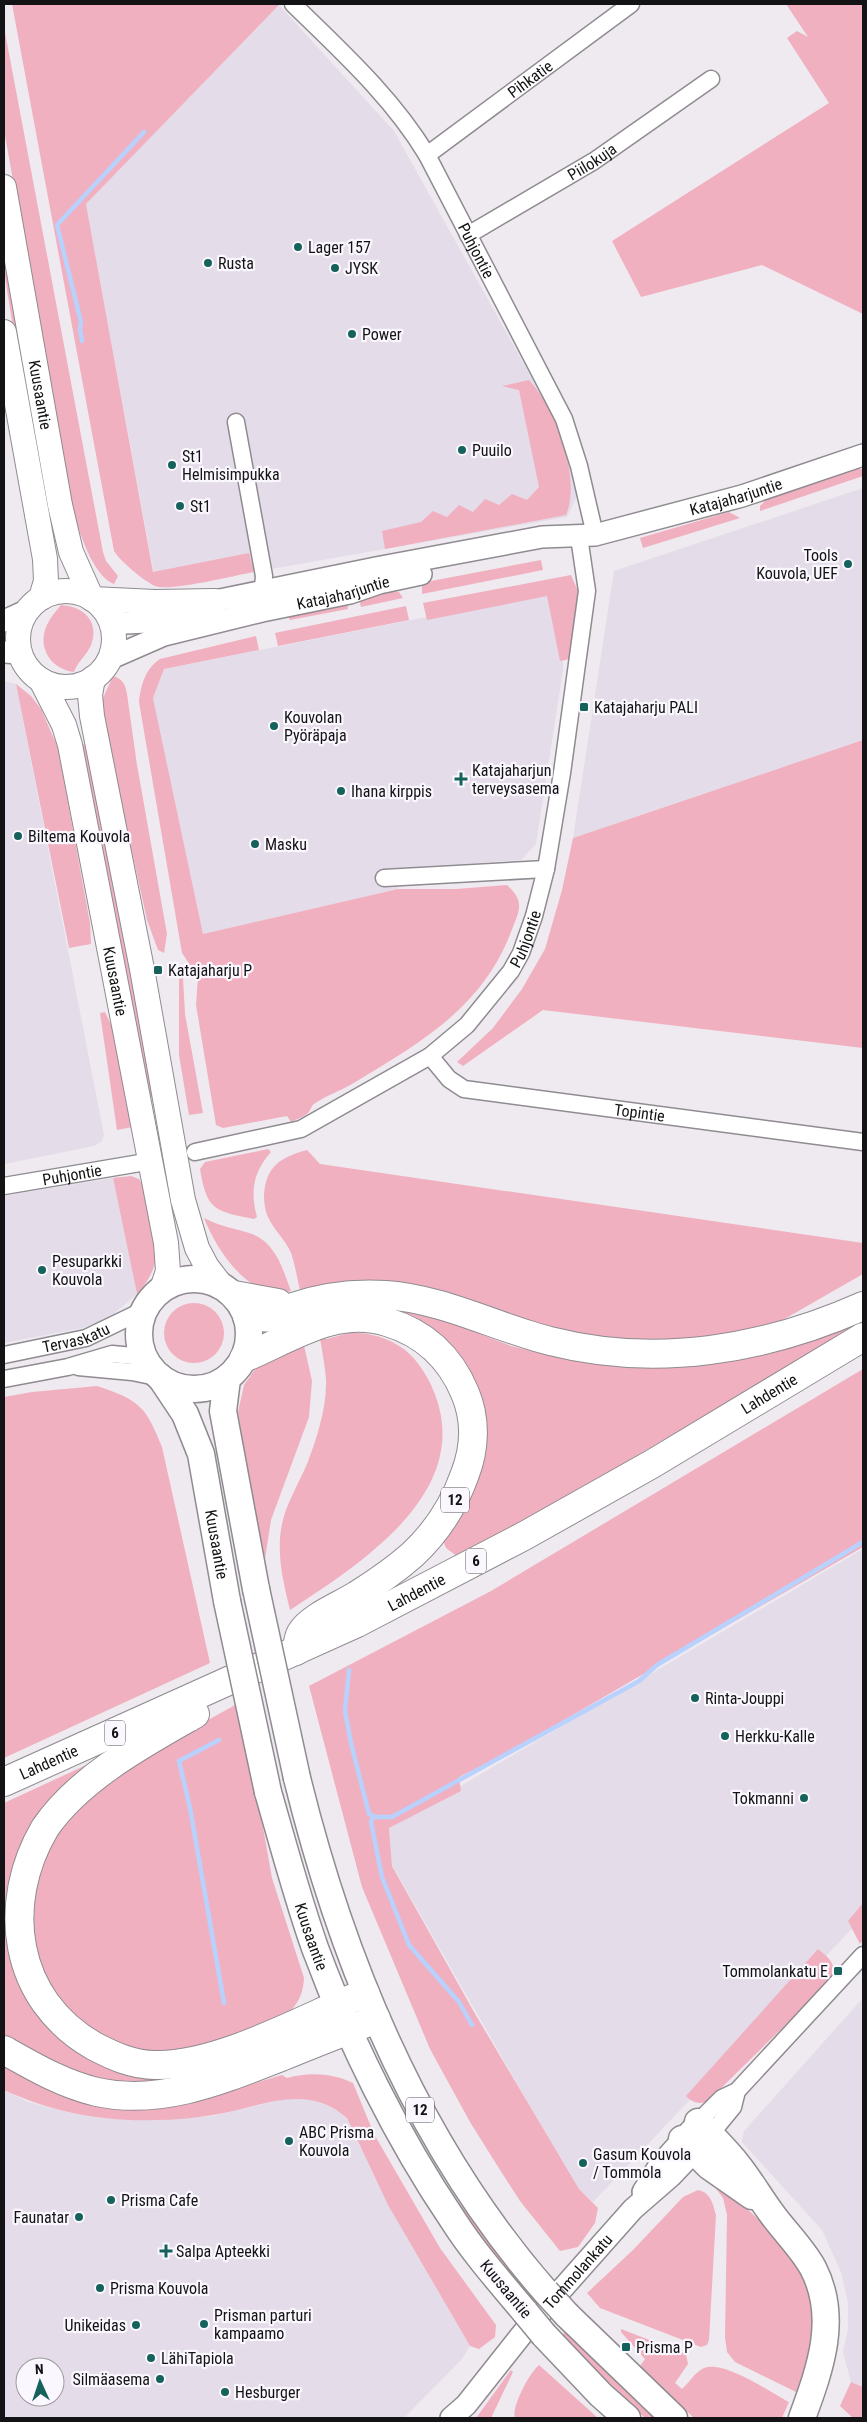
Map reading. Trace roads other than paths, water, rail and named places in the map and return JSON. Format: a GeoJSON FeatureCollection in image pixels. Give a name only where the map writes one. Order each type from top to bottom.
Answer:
{"type":"FeatureCollection","features":[{"type":"Feature","properties":{"kind":"highway"},"geometry":{"type":"LineString","coordinates":[[234,1299],[291,1307],[346,1296],[386,1295],[425,1302],[550,1341],[590,1350],[645,1354],[714,1351],[746,1346],[792,1333],[863,1306]]}},
{"type":"Feature","properties":{"kind":"highway","name":"12"},"geometry":{"type":"LineString","coordinates":[[244,1358],[319,1324],[345,1319],[383,1321],[416,1333],[441,1354],[460,1381],[472,1418],[473,1434],[467,1468],[450,1510],[432,1534],[412,1555],[386,1575],[356,1596],[315,1620],[301,1632],[296,1651]]}},
{"type":"Feature","properties":{"kind":"highway","name":"Lahdentie"},"geometry":{"type":"LineString","coordinates":[[4,1782],[357,1623],[524,1536],[652,1464],[863,1337]]}},
{"type":"Feature","properties":{"kind":"highway"},"geometry":{"type":"LineString","coordinates":[[225,1684],[207,1708],[137,1747],[83,1788],[56,1813],[45,1828],[25,1868],[16,1906],[17,1936],[26,1972],[48,2008],[82,2039],[126,2061],[154,2066],[212,2056],[274,2033],[365,1993]]}},
{"type":"Feature","properties":{"kind":"highway"},"geometry":{"type":"LineString","coordinates":[[4,2050],[70,2084],[98,2092],[123,2095],[154,2095],[184,2091],[214,2082],[350,2030],[376,2018]]}},
{"type":"Feature","properties":{"kind":"main road","name":"Kuusaantie"},"geometry":{"type":"LineString","coordinates":[[4,187],[60,505],[71,552],[92,598]]}},
{"type":"Feature","properties":{"kind":"main road","name":"Kuusaantie"},"geometry":{"type":"LineString","coordinates":[[4,332],[46,558],[46,582],[34,604]]}},
{"type":"Feature","properties":{"kind":"main road"},"geometry":{"type":"LineString","coordinates":[[53,592],[80,593],[92,598],[99,604],[110,620],[113,644],[109,659],[93,678],[84,683],[62,686],[37,677],[9,657],[18,631],[34,604],[53,592]]}},
{"type":"Feature","properties":{"kind":"main road"},"geometry":{"type":"LineString","coordinates":[[92,598],[155,602],[215,601]]}},
{"type":"Feature","properties":{"kind":"main road","name":"Kuusaantie"},"geometry":{"type":"LineString","coordinates":[[37,677],[64,725],[70,745],[166,1243],[168,1271],[162,1289]]}},
{"type":"Feature","properties":{"kind":"main road","name":"Kuusaantie"},"geometry":{"type":"LineString","coordinates":[[93,678],[90,695],[92,716],[142,969],[183,1200],[197,1248],[207,1267],[234,1299]]}},
{"type":"Feature","properties":{"kind":"main road"},"geometry":{"type":"LineString","coordinates":[[227,1379],[217,1385],[194,1390],[177,1386],[161,1378],[144,1357],[139,1333],[144,1310],[162,1289],[176,1282],[191,1279],[206,1280],[234,1299],[250,1337],[244,1358]]}},
{"type":"Feature","properties":{"kind":"main road","name":"12"},"geometry":{"type":"LineString","coordinates":[[227,1379],[237,1370],[244,1358]]}},
{"type":"Feature","properties":{"kind":"main road","name":"Kuusaantie"},"geometry":{"type":"LineString","coordinates":[[161,1378],[185,1414],[201,1454],[228,1601],[268,1792],[315,1947],[338,2004],[396,2126],[422,2174],[483,2262],[544,2335],[600,2395],[627,2418]]}},
{"type":"Feature","properties":{"kind":"main road","name":"Kuusaantie"},"geometry":{"type":"LineString","coordinates":[[227,1379],[223,1412],[256,1589],[297,1778],[327,1887],[365,1993],[409,2090],[456,2173],[488,2220],[567,2315],[674,2418]]}},
{"type":"Feature","properties":{"kind":"main road"},"geometry":{"type":"LineString","coordinates":[[696,2137],[738,2165],[772,2215],[802,2251],[813,2268],[823,2294],[826,2342],[801,2413]]}},
{"type":"Feature","properties":{"kind":"street","name":"Puhjontie"},"geometry":{"type":"LineString","coordinates":[[195,1152],[287,1134],[301,1129],[430,1056],[468,1025],[511,971],[529,933],[546,869],[562,773],[587,591],[587,536],[580,466],[564,419],[427,155],[404,119],[389,101],[293,4]]}},
{"type":"Feature","properties":{"kind":"street","name":"Pihkatie"},"geometry":{"type":"LineString","coordinates":[[427,155],[631,4]]}},
{"type":"Feature","properties":{"kind":"street","name":"Piilokuja"},"geometry":{"type":"LineString","coordinates":[[468,236],[594,161],[710,79]]}},
{"type":"Feature","properties":{"kind":"street"},"geometry":{"type":"LineString","coordinates":[[236,422],[264,576],[262,601]]}},
{"type":"Feature","properties":{"kind":"street","name":"Katajaharjuntie"},"geometry":{"type":"LineString","coordinates":[[110,620],[126,623],[147,622],[177,616],[215,601],[262,601],[350,593],[409,576],[545,551],[587,536],[742,496],[863,455]]}},
{"type":"Feature","properties":{"kind":"street","name":"Katajaharjuntie"},"geometry":{"type":"LineString","coordinates":[[109,659],[164,634],[262,601],[542,537],[587,536]]}},
{"type":"Feature","properties":{"kind":"street"},"geometry":{"type":"LineString","coordinates":[[4,621],[34,604]]}},
{"type":"Feature","properties":{"kind":"street"},"geometry":{"type":"LineString","coordinates":[[384,878],[546,869]]}},
{"type":"Feature","properties":{"kind":"street","name":"Topintie"},"geometry":{"type":"LineString","coordinates":[[430,1056],[449,1079],[464,1088],[863,1142]]}},
{"type":"Feature","properties":{"kind":"street","name":"Puhjontie"},"geometry":{"type":"LineString","coordinates":[[4,1186],[140,1163]]}},
{"type":"Feature","properties":{"kind":"street","name":"Tervaskatu"},"geometry":{"type":"LineString","coordinates":[[4,1355],[86,1338],[144,1310]]}},
{"type":"Feature","properties":{"kind":"street","name":"Tervaskatu"},"geometry":{"type":"LineString","coordinates":[[4,1379],[68,1367],[96,1357],[112,1354],[144,1357]]}},
{"type":"Feature","properties":{"kind":"street"},"geometry":{"type":"LineString","coordinates":[[68,1367],[132,1372],[161,1378]]}},
{"type":"Feature","properties":{"kind":"street","name":"Tommolankatu"},"geometry":{"type":"LineString","coordinates":[[460,2414],[523,2333],[633,2210],[659,2166],[733,2108],[737,2091],[863,1955]]}},
{"type":"Feature","properties":{"kind":"waterway"},"geometry":{"type":"LineString","coordinates":[[82,341],[81,322],[57,225],[144,132]]}},
{"type":"Feature","properties":{"kind":"waterway"},"geometry":{"type":"LineString","coordinates":[[349,1670],[345,1711],[369,1814],[376,1817],[392,1817],[639,1681],[657,1665],[863,1542]]}},
{"type":"Feature","properties":{"kind":"waterway"},"geometry":{"type":"LineString","coordinates":[[219,1740],[179,1761],[190,1808],[224,2003]]}},
{"type":"Feature","properties":{"kind":"waterway"},"geometry":{"type":"LineString","coordinates":[[373,1816],[371,1822],[382,1877],[409,1945],[459,2002],[472,2025]]}},
{"type":"Feature","properties":{"kind":"place","name":"Lager 157"},"geometry":{"type":"Point","coordinates":[298,247]}},
{"type":"Feature","properties":{"kind":"place","name":"Rusta"},"geometry":{"type":"Point","coordinates":[208,263]}},
{"type":"Feature","properties":{"kind":"place","name":"JYSK"},"geometry":{"type":"Point","coordinates":[335,268]}},
{"type":"Feature","properties":{"kind":"place","name":"Power"},"geometry":{"type":"Point","coordinates":[352,334]}},
{"type":"Feature","properties":{"kind":"place","name":"Puuilo"},"geometry":{"type":"Point","coordinates":[462,450]}},
{"type":"Feature","properties":{"kind":"place","name":"St1 Helmisimpukka"},"geometry":{"type":"Point","coordinates":[172,465]}},
{"type":"Feature","properties":{"kind":"place","name":"St1"},"geometry":{"type":"Point","coordinates":[180,506]}},
{"type":"Feature","properties":{"kind":"place","name":"Tools Kouvola, UEF"},"geometry":{"type":"Point","coordinates":[848,564]}},
{"type":"Feature","properties":{"kind":"place","name":"Katajaharju PALI"},"geometry":{"type":"Point","coordinates":[584,707]}},
{"type":"Feature","properties":{"kind":"place","name":"Kouvolan Pyöräpaja"},"geometry":{"type":"Point","coordinates":[274,726]}},
{"type":"Feature","properties":{"kind":"place","name":"Katajaharjun terveysasema"},"geometry":{"type":"Point","coordinates":[461,779]}},
{"type":"Feature","properties":{"kind":"place","name":"Ihana kirppis"},"geometry":{"type":"Point","coordinates":[341,791]}},
{"type":"Feature","properties":{"kind":"place","name":"Biltema Kouvola"},"geometry":{"type":"Point","coordinates":[18,836]}},
{"type":"Feature","properties":{"kind":"place","name":"Masku"},"geometry":{"type":"Point","coordinates":[255,844]}},
{"type":"Feature","properties":{"kind":"place","name":"Katajaharju P"},"geometry":{"type":"Point","coordinates":[158,970]}},
{"type":"Feature","properties":{"kind":"place","name":"Pesuparkki Kouvola"},"geometry":{"type":"Point","coordinates":[42,1270]}},
{"type":"Feature","properties":{"kind":"place","name":"Rinta-Jouppi"},"geometry":{"type":"Point","coordinates":[695,1698]}},
{"type":"Feature","properties":{"kind":"place","name":"Herkku-Kalle"},"geometry":{"type":"Point","coordinates":[725,1736]}},
{"type":"Feature","properties":{"kind":"place","name":"Tokmanni"},"geometry":{"type":"Point","coordinates":[804,1798]}},
{"type":"Feature","properties":{"kind":"place","name":"Tommolankatu E"},"geometry":{"type":"Point","coordinates":[838,1971]}},
{"type":"Feature","properties":{"kind":"place","name":"ABC Prisma Kouvola"},"geometry":{"type":"Point","coordinates":[289,2141]}},
{"type":"Feature","properties":{"kind":"place","name":"Gasum Kouvola / Tommola"},"geometry":{"type":"Point","coordinates":[583,2163]}},
{"type":"Feature","properties":{"kind":"place","name":"Prisma Cafe"},"geometry":{"type":"Point","coordinates":[111,2200]}},
{"type":"Feature","properties":{"kind":"place","name":"Faunatar"},"geometry":{"type":"Point","coordinates":[79,2217]}},
{"type":"Feature","properties":{"kind":"place","name":"Salpa Apteekki"},"geometry":{"type":"Point","coordinates":[166,2251]}},
{"type":"Feature","properties":{"kind":"place","name":"Prisma Kouvola"},"geometry":{"type":"Point","coordinates":[100,2288]}},
{"type":"Feature","properties":{"kind":"place","name":"Prisman parturi kampaamo"},"geometry":{"type":"Point","coordinates":[204,2324]}},
{"type":"Feature","properties":{"kind":"place","name":"Unikeidas"},"geometry":{"type":"Point","coordinates":[136,2325]}},
{"type":"Feature","properties":{"kind":"place","name":"Prisma P"},"geometry":{"type":"Point","coordinates":[626,2347]}},
{"type":"Feature","properties":{"kind":"place","name":"LähiTapiola"},"geometry":{"type":"Point","coordinates":[151,2358]}},
{"type":"Feature","properties":{"kind":"place","name":"Silmäasema"},"geometry":{"type":"Point","coordinates":[160,2379]}},
{"type":"Feature","properties":{"kind":"place","name":"Hesburger"},"geometry":{"type":"Point","coordinates":[225,2392]}}]}
